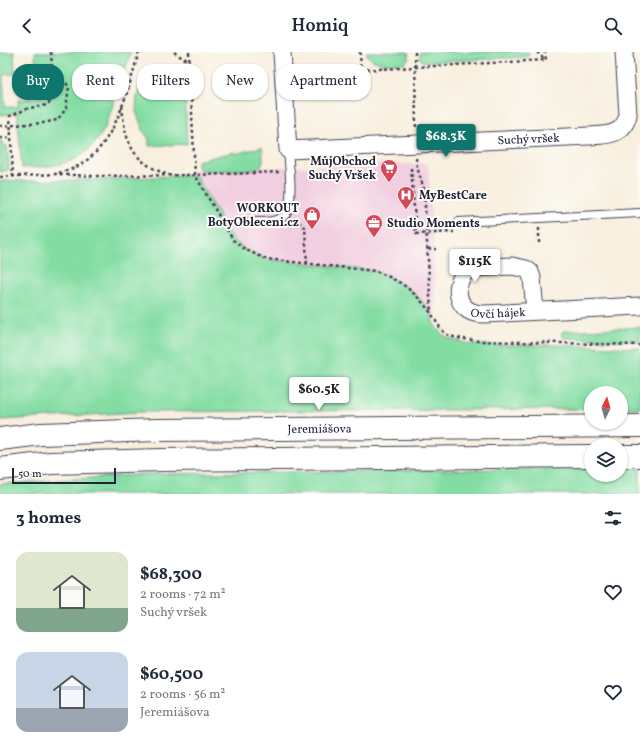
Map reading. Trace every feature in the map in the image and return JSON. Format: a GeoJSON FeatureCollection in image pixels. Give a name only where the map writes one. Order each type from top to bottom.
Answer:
{"type":"FeatureCollection","features":[{"type":"Feature","properties":{"kind":"main road","name":"Jeremiášova"},"geometry":{"type":"LineString","coordinates":[[0,439],[41,434],[157,430],[640,426]]}},
{"type":"Feature","properties":{"kind":"main road"},"geometry":{"type":"LineString","coordinates":[[0,469],[50,463],[162,460],[584,456]]}},
{"type":"Feature","properties":{"kind":"main road"},"geometry":{"type":"LineString","coordinates":[[628,456],[640,456]]}},
{"type":"Feature","properties":{"kind":"street"},"geometry":{"type":"LineString","coordinates":[[282,52],[288,150]]}},
{"type":"Feature","properties":{"kind":"street","name":"Suchý vršek"},"geometry":{"type":"LineString","coordinates":[[288,150],[589,136],[614,133],[625,125],[628,115],[624,52]]}},
{"type":"Feature","properties":{"kind":"street","name":"Ovčí hájek"},"geometry":{"type":"LineString","coordinates":[[535,311],[532,278],[530,272],[526,269],[512,266],[472,268],[466,271],[460,280],[459,295],[464,307],[470,312],[484,314],[640,306]]}},
{"type":"Feature","properties":{"kind":"lane"},"geometry":{"type":"LineString","coordinates":[[250,222],[274,221],[284,216],[288,211],[290,196],[288,150]]}},
{"type":"Feature","properties":{"kind":"lane"},"geometry":{"type":"LineString","coordinates":[[458,222],[640,213]]}},
{"type":"Feature","properties":{"kind":"path"},"geometry":{"type":"LineString","coordinates":[[51,52],[52,64]]}},
{"type":"Feature","properties":{"kind":"path"},"geometry":{"type":"LineString","coordinates":[[56,174],[77,167],[98,151],[112,132],[139,52]]}},
{"type":"Feature","properties":{"kind":"path"},"geometry":{"type":"LineString","coordinates":[[174,52],[184,59],[190,59]]}},
{"type":"Feature","properties":{"kind":"path"},"geometry":{"type":"LineString","coordinates":[[189,52],[195,175],[233,240],[246,250],[266,259],[375,271],[390,276],[402,283],[418,298],[445,333],[453,337],[478,341],[640,345]]}},
{"type":"Feature","properties":{"kind":"path"},"geometry":{"type":"LineString","coordinates":[[360,52],[361,70],[546,60]]}},
{"type":"Feature","properties":{"kind":"path"},"geometry":{"type":"LineString","coordinates":[[415,52],[416,130]]}},
{"type":"Feature","properties":{"kind":"path"},"geometry":{"type":"LineString","coordinates":[[537,52],[546,60]]}},
{"type":"Feature","properties":{"kind":"path"},"geometry":{"type":"LineString","coordinates":[[545,52],[546,60]]}},
{"type":"Feature","properties":{"kind":"path"},"geometry":{"type":"LineString","coordinates":[[0,126],[43,123],[57,120],[66,109],[69,86],[64,82]]}},
{"type":"Feature","properties":{"kind":"path"},"geometry":{"type":"LineString","coordinates":[[13,177],[10,116],[29,108],[48,105],[51,100]]}},
{"type":"Feature","properties":{"kind":"path"},"geometry":{"type":"LineString","coordinates":[[122,105],[124,129],[129,143],[137,157],[156,170],[172,176]]}},
{"type":"Feature","properties":{"kind":"path"},"geometry":{"type":"LineString","coordinates":[[0,138],[11,138]]}},
{"type":"Feature","properties":{"kind":"path"},"geometry":{"type":"LineString","coordinates":[[416,155],[417,167],[424,189],[431,314]]}},
{"type":"Feature","properties":{"kind":"path"},"geometry":{"type":"LineString","coordinates":[[411,168],[416,234],[427,233]]}},
{"type":"Feature","properties":{"kind":"path"},"geometry":{"type":"LineString","coordinates":[[0,177],[56,174],[92,176],[172,176],[283,172]]}},
{"type":"Feature","properties":{"kind":"path"},"geometry":{"type":"LineString","coordinates":[[538,218],[539,243]]}},
{"type":"Feature","properties":{"kind":"path"},"geometry":{"type":"LineString","coordinates":[[305,227],[307,264]]}},
{"type":"Feature","properties":{"kind":"path"},"geometry":{"type":"LineString","coordinates":[[428,249],[436,249]]}},
{"type":"Feature","properties":{"kind":"shaded area"},"geometry":{"type":"Polygon","coordinates":[[[428,163],[436,319],[418,298],[402,283],[390,276],[375,271],[266,259],[246,250],[233,240],[190,170],[428,163]]]}},
{"type":"Feature","properties":{"kind":"green space"},"geometry":{"type":"Polygon","coordinates":[[[14,52],[15,64],[12,64],[12,74],[3,75],[5,107],[18,107],[18,100],[64,100],[64,64],[36,64],[35,52],[131,52],[127,64],[72,64],[72,100],[115,100],[105,128],[89,150],[70,161],[60,164],[22,168],[17,113],[0,115],[0,53],[14,52]]]}},
{"type":"Feature","properties":{"kind":"green space"},"geometry":{"type":"Polygon","coordinates":[[[366,52],[408,52],[409,59],[405,63],[382,63],[373,60],[366,52]]]}},
{"type":"Feature","properties":{"kind":"green space"},"geometry":{"type":"Polygon","coordinates":[[[420,52],[529,52],[528,57],[426,62],[422,61],[420,58],[420,52]]]}},
{"type":"Feature","properties":{"kind":"green space"},"geometry":{"type":"Polygon","coordinates":[[[137,95],[137,100],[185,100],[187,144],[149,146],[149,139],[144,132],[136,112],[137,95]]]}},
{"type":"Feature","properties":{"kind":"green space"},"geometry":{"type":"Polygon","coordinates":[[[0,139],[2,143],[7,146],[9,167],[8,170],[0,172],[0,139]]]}},
{"type":"Feature","properties":{"kind":"green space"},"geometry":{"type":"Polygon","coordinates":[[[262,147],[263,160],[261,167],[253,170],[203,171],[197,166],[197,161],[262,147]]]}},
{"type":"Feature","properties":{"kind":"green space"},"geometry":{"type":"Polygon","coordinates":[[[195,175],[233,240],[246,250],[266,259],[375,271],[383,274],[406,287],[426,305],[431,313],[433,322],[443,335],[465,343],[478,345],[558,345],[640,348],[640,408],[628,408],[628,386],[584,386],[584,409],[141,412],[0,420],[0,181],[92,180],[195,175]]]}},
{"type":"Feature","properties":{"kind":"green space"},"geometry":{"type":"Polygon","coordinates":[[[640,327],[640,341],[564,338],[562,336],[562,332],[565,331],[640,327]]]}},
{"type":"Feature","properties":{"kind":"green space"},"geometry":{"type":"Polygon","coordinates":[[[584,468],[584,482],[628,482],[628,468],[640,468],[640,494],[0,494],[0,484],[149,474],[584,468]]]}},
{"type":"Feature","properties":{"kind":"place","name":"MůjObchod Suchý Vršek"},"geometry":{"type":"Point","coordinates":[389,183]}},
{"type":"Feature","properties":{"kind":"place","name":"MyBestCare"},"geometry":{"type":"Point","coordinates":[406,210]}},
{"type":"Feature","properties":{"kind":"place","name":"WORKOUT BotyObleceni.cz"},"geometry":{"type":"Point","coordinates":[312,230]}},
{"type":"Feature","properties":{"kind":"place","name":"Studio Moments"},"geometry":{"type":"Point","coordinates":[374,238]}}]}
